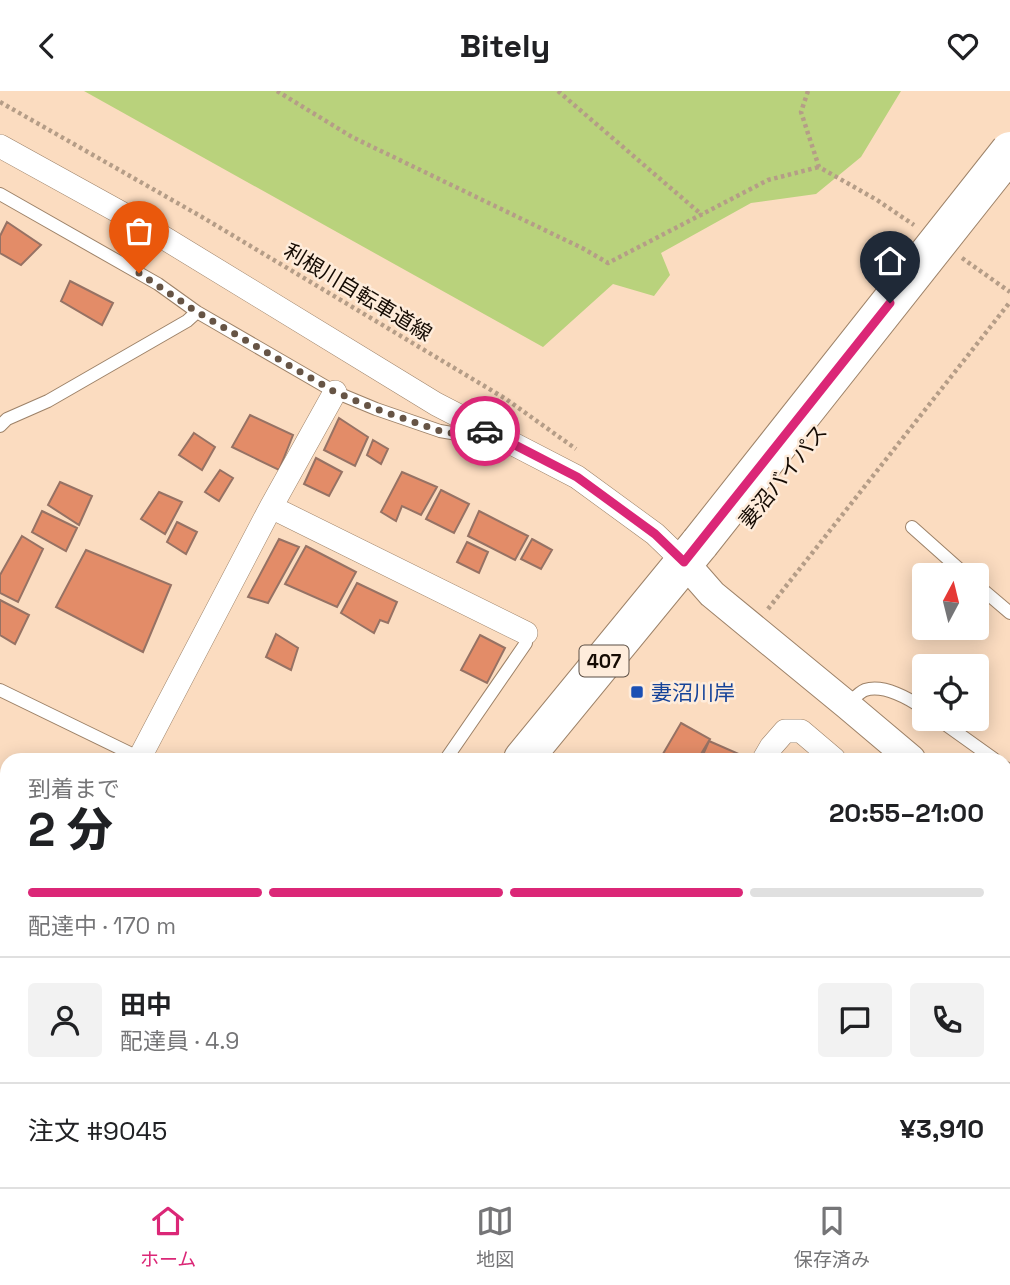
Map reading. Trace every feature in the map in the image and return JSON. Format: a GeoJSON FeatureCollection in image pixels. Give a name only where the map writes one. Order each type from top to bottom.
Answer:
{"type":"FeatureCollection","features":[{"type":"Feature","properties":{"kind":"highway","name":"妻沼バイパス"},"geometry":{"type":"LineString","coordinates":[[558,753],[1010,151]]}},
{"type":"Feature","properties":{"kind":"highway","name":"妻沼バイパス"},"geometry":{"type":"LineString","coordinates":[[528,753],[701,561],[1010,191]]}},
{"type":"Feature","properties":{"kind":"street"},"geometry":{"type":"LineString","coordinates":[[0,146],[143,225],[436,404],[577,477],[655,534],[701,561],[712,594],[904,753]]}},
{"type":"Feature","properties":{"kind":"street"},"geometry":{"type":"LineString","coordinates":[[143,753],[271,507],[335,392]]}},
{"type":"Feature","properties":{"kind":"street"},"geometry":{"type":"LineString","coordinates":[[271,507],[526,633]]}},
{"type":"Feature","properties":{"kind":"street"},"geometry":{"type":"LineString","coordinates":[[768,753],[785,731],[801,731],[827,753]]}},
{"type":"Feature","properties":{"kind":"lane"},"geometry":{"type":"LineString","coordinates":[[0,194],[158,284],[197,312],[335,392],[440,431],[463,435],[488,431]]}},
{"type":"Feature","properties":{"kind":"lane"},"geometry":{"type":"LineString","coordinates":[[0,426],[8,419],[48,401],[187,321],[197,312]]}},
{"type":"Feature","properties":{"kind":"lane"},"geometry":{"type":"LineString","coordinates":[[912,527],[952,563]]}},
{"type":"Feature","properties":{"kind":"lane"},"geometry":{"type":"LineString","coordinates":[[989,595],[1010,614]]}},
{"type":"Feature","properties":{"kind":"lane"},"geometry":{"type":"LineString","coordinates":[[450,753],[526,643],[526,633]]}},
{"type":"Feature","properties":{"kind":"lane"},"geometry":{"type":"LineString","coordinates":[[847,705],[862,691],[870,689],[902,696],[912,702]]}},
{"type":"Feature","properties":{"kind":"lane"},"geometry":{"type":"LineString","coordinates":[[0,690],[128,753]]}},
{"type":"Feature","properties":{"kind":"lane"},"geometry":{"type":"LineString","coordinates":[[955,731],[986,753]]}},
{"type":"Feature","properties":{"kind":"path"},"geometry":{"type":"LineString","coordinates":[[277,91],[352,137],[608,263],[768,180],[819,167],[801,112],[808,91]]}},
{"type":"Feature","properties":{"kind":"path"},"geometry":{"type":"LineString","coordinates":[[558,91],[702,215]]}},
{"type":"Feature","properties":{"kind":"path","name":"利根川自転車道線"},"geometry":{"type":"LineString","coordinates":[[0,102],[202,217],[494,392],[580,452]]}},
{"type":"Feature","properties":{"kind":"path"},"geometry":{"type":"LineString","coordinates":[[769,606],[1010,302]]}},
{"type":"Feature","properties":{"kind":"green space"},"geometry":{"type":"Polygon","coordinates":[[[84,91],[901,91],[861,157],[816,194],[751,203],[661,253],[670,275],[654,296],[613,284],[543,347],[84,91]]]}},
{"type":"Feature","properties":{"kind":"building"},"geometry":{"type":"Polygon","coordinates":[[[7,222],[41,245],[21,265],[0,253],[0,236],[7,222]]]}},
{"type":"Feature","properties":{"kind":"building"},"geometry":{"type":"Polygon","coordinates":[[[70,281],[113,303],[102,325],[61,301],[70,281]]]}},
{"type":"Feature","properties":{"kind":"building"},"geometry":{"type":"Polygon","coordinates":[[[250,415],[293,435],[279,470],[232,447],[250,415]]]}},
{"type":"Feature","properties":{"kind":"building"},"geometry":{"type":"Polygon","coordinates":[[[339,418],[368,437],[355,466],[324,450],[339,418]]]}},
{"type":"Feature","properties":{"kind":"building"},"geometry":{"type":"Polygon","coordinates":[[[194,433],[215,447],[202,470],[179,455],[194,433]]]}},
{"type":"Feature","properties":{"kind":"building"},"geometry":{"type":"Polygon","coordinates":[[[373,440],[388,449],[381,464],[367,455],[373,440]]]}},
{"type":"Feature","properties":{"kind":"building"},"geometry":{"type":"Polygon","coordinates":[[[316,458],[342,472],[329,496],[304,484],[316,458]]]}},
{"type":"Feature","properties":{"kind":"building"},"geometry":{"type":"Polygon","coordinates":[[[220,470],[233,478],[219,501],[205,492],[220,470]]]}},
{"type":"Feature","properties":{"kind":"building"},"geometry":{"type":"Polygon","coordinates":[[[402,472],[437,487],[421,515],[402,506],[396,521],[381,512],[402,472]]]}},
{"type":"Feature","properties":{"kind":"building"},"geometry":{"type":"Polygon","coordinates":[[[60,482],[92,496],[79,525],[48,505],[60,482]]]}},
{"type":"Feature","properties":{"kind":"building"},"geometry":{"type":"Polygon","coordinates":[[[441,490],[469,504],[454,533],[426,519],[441,490]]]}},
{"type":"Feature","properties":{"kind":"building"},"geometry":{"type":"Polygon","coordinates":[[[159,492],[182,502],[165,534],[141,519],[159,492]]]}},
{"type":"Feature","properties":{"kind":"building"},"geometry":{"type":"Polygon","coordinates":[[[42,511],[77,528],[66,551],[32,532],[42,511]]]}},
{"type":"Feature","properties":{"kind":"building"},"geometry":{"type":"Polygon","coordinates":[[[479,511],[528,536],[515,560],[468,536],[479,511]]]}},
{"type":"Feature","properties":{"kind":"building"},"geometry":{"type":"Polygon","coordinates":[[[177,522],[197,532],[186,554],[167,542],[177,522]]]}},
{"type":"Feature","properties":{"kind":"building"},"geometry":{"type":"Polygon","coordinates":[[[22,536],[43,549],[18,602],[0,593],[0,575],[22,536]]]}},
{"type":"Feature","properties":{"kind":"building"},"geometry":{"type":"Polygon","coordinates":[[[279,539],[299,547],[268,603],[248,597],[279,539]]]}},
{"type":"Feature","properties":{"kind":"building"},"geometry":{"type":"Polygon","coordinates":[[[532,539],[552,550],[541,569],[521,559],[532,539]]]}},
{"type":"Feature","properties":{"kind":"building"},"geometry":{"type":"Polygon","coordinates":[[[467,542],[488,552],[479,573],[457,562],[467,542]]]}},
{"type":"Feature","properties":{"kind":"building"},"geometry":{"type":"Polygon","coordinates":[[[306,546],[356,572],[337,607],[285,584],[306,546]]]}},
{"type":"Feature","properties":{"kind":"building"},"geometry":{"type":"Polygon","coordinates":[[[86,550],[171,585],[143,652],[56,607],[86,550]]]}},
{"type":"Feature","properties":{"kind":"building"},"geometry":{"type":"Polygon","coordinates":[[[357,583],[397,602],[388,623],[380,620],[374,633],[341,613],[357,583]]]}},
{"type":"Feature","properties":{"kind":"building"},"geometry":{"type":"Polygon","coordinates":[[[0,600],[29,615],[15,644],[0,635],[0,600]]]}},
{"type":"Feature","properties":{"kind":"building"},"geometry":{"type":"Polygon","coordinates":[[[276,634],[298,648],[291,670],[266,657],[276,634]]]}},
{"type":"Feature","properties":{"kind":"building"},"geometry":{"type":"Polygon","coordinates":[[[480,635],[505,648],[487,683],[461,670],[480,635]]]}},
{"type":"Feature","properties":{"kind":"building"},"geometry":{"type":"Polygon","coordinates":[[[681,723],[710,739],[702,753],[664,753],[681,723]]]}},
{"type":"Feature","properties":{"kind":"building"},"geometry":{"type":"Polygon","coordinates":[[[709,741],[737,753],[704,753],[709,741]]]}},
{"type":"Feature","properties":{"kind":"way so far"},"geometry":{"type":"LineString","coordinates":[[139,273],[197,312],[335,392],[440,431],[463,435],[485,431]]}},
{"type":"Feature","properties":{"kind":"place","name":"妻沼川岸"},"geometry":{"type":"Point","coordinates":[637,692]}},
{"type":"Feature","properties":{"kind":"route"},"geometry":{"type":"LineString","coordinates":[[485,431],[577,477],[655,534],[684,562],[890,303]]}}]}
